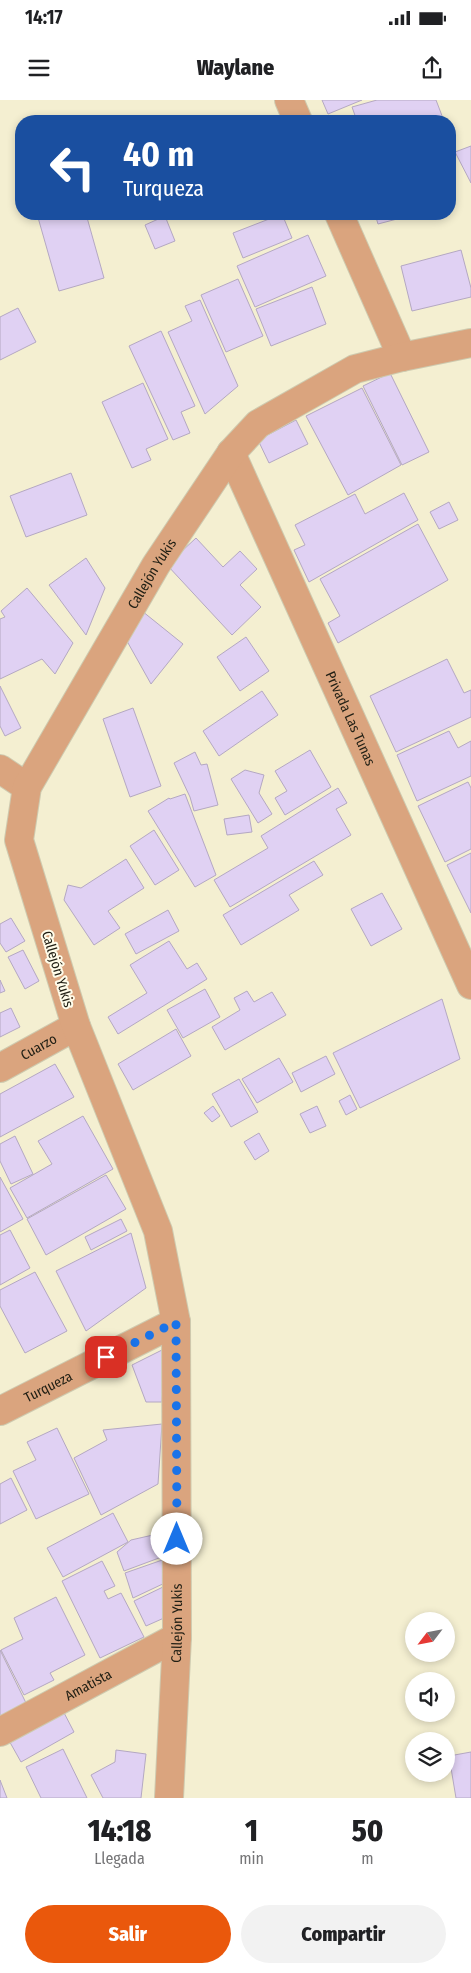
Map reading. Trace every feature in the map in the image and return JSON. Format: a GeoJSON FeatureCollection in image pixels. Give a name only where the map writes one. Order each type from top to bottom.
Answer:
{"type":"FeatureCollection","features":[{"type":"Feature","properties":{"kind":"street"},"geometry":{"type":"LineString","coordinates":[[289,100],[295,115]]}},
{"type":"Feature","properties":{"kind":"street"},"geometry":{"type":"LineString","coordinates":[[342,220],[402,357]]}},
{"type":"Feature","properties":{"kind":"street","name":"Callejón Yukis"},"geometry":{"type":"LineString","coordinates":[[169,1798],[177,1637],[176,1322],[158,1231],[76,1026],[19,840],[27,787],[156,565],[231,453],[258,424],[355,369],[471,343]]}},
{"type":"Feature","properties":{"kind":"street","name":"Privada Las Tunas"},"geometry":{"type":"LineString","coordinates":[[231,453],[471,985]]}},
{"type":"Feature","properties":{"kind":"street"},"geometry":{"type":"LineString","coordinates":[[0,769],[27,787]]}},
{"type":"Feature","properties":{"kind":"street","name":"Cuarzo"},"geometry":{"type":"LineString","coordinates":[[0,1068],[76,1026]]}},
{"type":"Feature","properties":{"kind":"street","name":"Turqueza"},"geometry":{"type":"LineString","coordinates":[[0,1411],[176,1322]]}},
{"type":"Feature","properties":{"kind":"street","name":"Amatista"},"geometry":{"type":"LineString","coordinates":[[0,1732],[177,1637]]}},
{"type":"Feature","properties":{"kind":"building"},"geometry":{"type":"Polygon","coordinates":[[[322,100],[362,100],[328,114],[322,100]]]}},
{"type":"Feature","properties":{"kind":"building"},"geometry":{"type":"Polygon","coordinates":[[[377,100],[436,100],[442,115],[355,115],[352,107],[377,100]]]}},
{"type":"Feature","properties":{"kind":"building"},"geometry":{"type":"Polygon","coordinates":[[[471,146],[471,183],[456,154],[456,152],[471,146]]]}},
{"type":"Feature","properties":{"kind":"building"},"geometry":{"type":"Polygon","coordinates":[[[39,220],[88,220],[104,278],[59,291],[39,220]]]}},
{"type":"Feature","properties":{"kind":"building"},"geometry":{"type":"Polygon","coordinates":[[[156,220],[167,220],[175,241],[155,249],[145,225],[156,220]]]}},
{"type":"Feature","properties":{"kind":"building"},"geometry":{"type":"Polygon","coordinates":[[[267,220],[284,220],[292,238],[243,258],[233,233],[267,220]]]}},
{"type":"Feature","properties":{"kind":"building"},"geometry":{"type":"Polygon","coordinates":[[[377,220],[393,220],[378,224],[377,220]]]}},
{"type":"Feature","properties":{"kind":"building"},"geometry":{"type":"Polygon","coordinates":[[[308,235],[326,276],[255,307],[237,266],[308,235]]]}},
{"type":"Feature","properties":{"kind":"building"},"geometry":{"type":"Polygon","coordinates":[[[461,250],[471,288],[471,297],[412,311],[401,266],[461,250]]]}},
{"type":"Feature","properties":{"kind":"building"},"geometry":{"type":"Polygon","coordinates":[[[238,279],[263,336],[226,352],[201,295],[238,279]]]}},
{"type":"Feature","properties":{"kind":"building"},"geometry":{"type":"Polygon","coordinates":[[[312,287],[326,324],[271,346],[256,309],[312,287]]]}},
{"type":"Feature","properties":{"kind":"building"},"geometry":{"type":"Polygon","coordinates":[[[200,300],[238,386],[205,414],[168,332],[192,321],[185,306],[200,300]]]}},
{"type":"Feature","properties":{"kind":"building"},"geometry":{"type":"Polygon","coordinates":[[[18,308],[36,342],[0,360],[0,317],[18,308]]]}},
{"type":"Feature","properties":{"kind":"building"},"geometry":{"type":"Polygon","coordinates":[[[161,331],[195,406],[181,412],[190,433],[173,440],[129,346],[161,331]]]}},
{"type":"Feature","properties":{"kind":"building"},"geometry":{"type":"Polygon","coordinates":[[[390,373],[429,452],[402,465],[363,386],[390,373]]]}},
{"type":"Feature","properties":{"kind":"building"},"geometry":{"type":"Polygon","coordinates":[[[143,383],[168,439],[146,449],[151,460],[132,468],[102,402],[143,383]]]}},
{"type":"Feature","properties":{"kind":"building"},"geometry":{"type":"Polygon","coordinates":[[[362,388],[401,465],[348,495],[306,416],[362,388]]]}},
{"type":"Feature","properties":{"kind":"building"},"geometry":{"type":"Polygon","coordinates":[[[296,420],[308,444],[269,463],[258,440],[296,420]]]}},
{"type":"Feature","properties":{"kind":"building"},"geometry":{"type":"Polygon","coordinates":[[[71,473],[87,515],[26,537],[10,496],[71,473]]]}},
{"type":"Feature","properties":{"kind":"building"},"geometry":{"type":"Polygon","coordinates":[[[404,493],[418,520],[309,582],[294,550],[305,545],[295,525],[355,494],[365,514],[404,493]]]}},
{"type":"Feature","properties":{"kind":"building"},"geometry":{"type":"Polygon","coordinates":[[[449,502],[458,520],[439,529],[430,512],[449,502]]]}},
{"type":"Feature","properties":{"kind":"building"},"geometry":{"type":"Polygon","coordinates":[[[418,524],[448,580],[338,643],[328,623],[340,616],[320,579],[418,524]]]}},
{"type":"Feature","properties":{"kind":"building"},"geometry":{"type":"Polygon","coordinates":[[[196,538],[223,567],[240,551],[257,569],[240,585],[261,607],[232,635],[167,565],[196,538]]]}},
{"type":"Feature","properties":{"kind":"building"},"geometry":{"type":"Polygon","coordinates":[[[86,558],[105,588],[86,635],[49,585],[86,558]]]}},
{"type":"Feature","properties":{"kind":"building"},"geometry":{"type":"Polygon","coordinates":[[[27,588],[73,643],[55,674],[42,659],[0,679],[0,619],[5,617],[1,611],[27,588]]]}},
{"type":"Feature","properties":{"kind":"building"},"geometry":{"type":"Polygon","coordinates":[[[142,611],[183,644],[151,684],[123,634],[142,611]]]}},
{"type":"Feature","properties":{"kind":"building"},"geometry":{"type":"Polygon","coordinates":[[[246,637],[269,671],[240,691],[217,657],[246,637]]]}},
{"type":"Feature","properties":{"kind":"building"},"geometry":{"type":"Polygon","coordinates":[[[447,659],[464,693],[471,690],[471,717],[396,752],[370,696],[447,659]]]}},
{"type":"Feature","properties":{"kind":"building"},"geometry":{"type":"Polygon","coordinates":[[[0,686],[21,728],[5,736],[0,726],[0,686]]]}},
{"type":"Feature","properties":{"kind":"building"},"geometry":{"type":"Polygon","coordinates":[[[262,691],[278,715],[219,756],[203,731],[262,691]]]}},
{"type":"Feature","properties":{"kind":"building"},"geometry":{"type":"Polygon","coordinates":[[[133,708],[161,786],[130,797],[103,719],[133,708]]]}},
{"type":"Feature","properties":{"kind":"building"},"geometry":{"type":"Polygon","coordinates":[[[449,731],[458,748],[471,741],[471,776],[417,801],[397,755],[449,731]]]}},
{"type":"Feature","properties":{"kind":"building"},"geometry":{"type":"Polygon","coordinates":[[[310,750],[331,787],[285,815],[275,798],[287,791],[275,771],[310,750]]]}},
{"type":"Feature","properties":{"kind":"building"},"geometry":{"type":"Polygon","coordinates":[[[195,752],[201,765],[207,764],[218,805],[194,811],[190,797],[174,763],[195,752]]]}},
{"type":"Feature","properties":{"kind":"building"},"geometry":{"type":"Polygon","coordinates":[[[245,770],[264,775],[259,793],[272,814],[258,823],[231,779],[245,770]]]}},
{"type":"Feature","properties":{"kind":"building"},"geometry":{"type":"Polygon","coordinates":[[[468,782],[471,788],[471,849],[445,862],[418,806],[468,782]]]}},
{"type":"Feature","properties":{"kind":"building"},"geometry":{"type":"Polygon","coordinates":[[[338,788],[347,803],[336,809],[351,835],[230,907],[214,880],[268,848],[261,836],[338,788]]]}},
{"type":"Feature","properties":{"kind":"building"},"geometry":{"type":"Polygon","coordinates":[[[185,794],[216,875],[195,887],[148,811],[169,798],[185,794]]]}},
{"type":"Feature","properties":{"kind":"building"},"geometry":{"type":"Polygon","coordinates":[[[249,815],[252,832],[227,835],[224,819],[249,815]]]}},
{"type":"Feature","properties":{"kind":"building"},"geometry":{"type":"Polygon","coordinates":[[[154,830],[179,870],[155,885],[130,846],[154,830]]]}},
{"type":"Feature","properties":{"kind":"building"},"geometry":{"type":"Polygon","coordinates":[[[471,853],[471,913],[447,865],[471,853]]]}},
{"type":"Feature","properties":{"kind":"building"},"geometry":{"type":"Polygon","coordinates":[[[126,859],[144,888],[108,911],[120,928],[94,945],[64,900],[68,885],[81,888],[126,859]]]}},
{"type":"Feature","properties":{"kind":"building"},"geometry":{"type":"Polygon","coordinates":[[[314,861],[323,875],[289,895],[299,910],[241,945],[223,915],[314,861]]]}},
{"type":"Feature","properties":{"kind":"building"},"geometry":{"type":"Polygon","coordinates":[[[382,893],[402,929],[371,946],[351,909],[382,893]]]}},
{"type":"Feature","properties":{"kind":"building"},"geometry":{"type":"Polygon","coordinates":[[[168,910],[179,931],[136,954],[125,934],[168,910]]]}},
{"type":"Feature","properties":{"kind":"building"},"geometry":{"type":"Polygon","coordinates":[[[11,918],[25,941],[6,952],[0,943],[0,924],[11,918]]]}},
{"type":"Feature","properties":{"kind":"building"},"geometry":{"type":"Polygon","coordinates":[[[169,941],[187,969],[197,963],[207,979],[118,1034],[108,1017],[147,993],[130,965],[169,941]]]}},
{"type":"Feature","properties":{"kind":"building"},"geometry":{"type":"Polygon","coordinates":[[[23,950],[39,981],[25,989],[8,957],[23,950]]]}},
{"type":"Feature","properties":{"kind":"building"},"geometry":{"type":"Polygon","coordinates":[[[0,980],[5,991],[0,993],[0,980]]]}},
{"type":"Feature","properties":{"kind":"building"},"geometry":{"type":"Polygon","coordinates":[[[205,989],[220,1017],[183,1038],[167,1010],[205,989]]]}},
{"type":"Feature","properties":{"kind":"building"},"geometry":{"type":"Polygon","coordinates":[[[247,991],[254,1002],[272,992],[286,1015],[225,1050],[212,1027],[240,1010],[234,998],[247,991]]]}},
{"type":"Feature","properties":{"kind":"building"},"geometry":{"type":"Polygon","coordinates":[[[442,999],[460,1059],[360,1108],[333,1053],[442,999]]]}},
{"type":"Feature","properties":{"kind":"building"},"geometry":{"type":"Polygon","coordinates":[[[11,1008],[20,1027],[0,1037],[0,1013],[11,1008]]]}},
{"type":"Feature","properties":{"kind":"building"},"geometry":{"type":"Polygon","coordinates":[[[176,1029],[191,1056],[133,1090],[118,1064],[176,1029]]]}},
{"type":"Feature","properties":{"kind":"building"},"geometry":{"type":"Polygon","coordinates":[[[326,1056],[335,1074],[301,1092],[292,1073],[326,1056]]]}},
{"type":"Feature","properties":{"kind":"building"},"geometry":{"type":"Polygon","coordinates":[[[279,1058],[293,1082],[257,1103],[242,1079],[279,1058]]]}},
{"type":"Feature","properties":{"kind":"building"},"geometry":{"type":"Polygon","coordinates":[[[55,1064],[74,1097],[0,1137],[0,1094],[55,1064]]]}},
{"type":"Feature","properties":{"kind":"building"},"geometry":{"type":"Polygon","coordinates":[[[239,1079],[258,1112],[231,1127],[212,1094],[239,1079]]]}},
{"type":"Feature","properties":{"kind":"building"},"geometry":{"type":"Polygon","coordinates":[[[350,1095],[357,1109],[346,1115],[339,1101],[350,1095]]]}},
{"type":"Feature","properties":{"kind":"building"},"geometry":{"type":"Polygon","coordinates":[[[213,1106],[220,1116],[212,1122],[204,1113],[213,1106]]]}},
{"type":"Feature","properties":{"kind":"building"},"geometry":{"type":"Polygon","coordinates":[[[317,1106],[326,1126],[310,1133],[300,1114],[317,1106]]]}},
{"type":"Feature","properties":{"kind":"building"},"geometry":{"type":"Polygon","coordinates":[[[83,1116],[113,1169],[27,1218],[10,1188],[52,1164],[38,1141],[83,1116]]]}},
{"type":"Feature","properties":{"kind":"building"},"geometry":{"type":"Polygon","coordinates":[[[259,1133],[269,1151],[255,1160],[244,1142],[259,1133]]]}},
{"type":"Feature","properties":{"kind":"building"},"geometry":{"type":"Polygon","coordinates":[[[15,1136],[33,1174],[11,1184],[0,1161],[0,1144],[15,1136]]]}},
{"type":"Feature","properties":{"kind":"building"},"geometry":{"type":"Polygon","coordinates":[[[106,1175],[126,1209],[46,1255],[27,1219],[106,1175]]]}},
{"type":"Feature","properties":{"kind":"building"},"geometry":{"type":"Polygon","coordinates":[[[0,1177],[23,1219],[0,1232],[0,1177]]]}},
{"type":"Feature","properties":{"kind":"building"},"geometry":{"type":"Polygon","coordinates":[[[121,1219],[127,1231],[91,1250],[85,1237],[121,1219]]]}},
{"type":"Feature","properties":{"kind":"building"},"geometry":{"type":"Polygon","coordinates":[[[10,1230],[30,1268],[0,1285],[0,1235],[10,1230]]]}},
{"type":"Feature","properties":{"kind":"building"},"geometry":{"type":"Polygon","coordinates":[[[131,1233],[146,1288],[86,1331],[56,1271],[131,1233]]]}},
{"type":"Feature","properties":{"kind":"building"},"geometry":{"type":"Polygon","coordinates":[[[35,1272],[67,1331],[25,1353],[0,1306],[0,1290],[35,1272]]]}},
{"type":"Feature","properties":{"kind":"building"},"geometry":{"type":"Polygon","coordinates":[[[166,1348],[162,1402],[146,1402],[132,1365],[166,1348]]]}},
{"type":"Feature","properties":{"kind":"building"},"geometry":{"type":"Polygon","coordinates":[[[162,1424],[158,1484],[101,1515],[74,1458],[107,1440],[103,1430],[162,1424]]]}},
{"type":"Feature","properties":{"kind":"building"},"geometry":{"type":"Polygon","coordinates":[[[57,1428],[89,1494],[36,1519],[13,1471],[36,1460],[27,1442],[57,1428]]]}},
{"type":"Feature","properties":{"kind":"building"},"geometry":{"type":"Polygon","coordinates":[[[11,1478],[27,1510],[0,1524],[0,1484],[11,1478]]]}},
{"type":"Feature","properties":{"kind":"building"},"geometry":{"type":"Polygon","coordinates":[[[113,1513],[128,1542],[63,1577],[47,1548],[113,1513]]]}},
{"type":"Feature","properties":{"kind":"building"},"geometry":{"type":"Polygon","coordinates":[[[166,1532],[167,1555],[124,1571],[117,1552],[131,1540],[166,1532]]]}},
{"type":"Feature","properties":{"kind":"building"},"geometry":{"type":"Polygon","coordinates":[[[168,1558],[169,1581],[133,1598],[125,1573],[168,1558]]]}},
{"type":"Feature","properties":{"kind":"building"},"geometry":{"type":"Polygon","coordinates":[[[102,1561],[115,1586],[104,1591],[108,1599],[121,1593],[144,1637],[100,1658],[62,1581],[102,1561]]]}},
{"type":"Feature","properties":{"kind":"building"},"geometry":{"type":"Polygon","coordinates":[[[163,1587],[164,1618],[146,1626],[134,1601],[163,1587]]]}},
{"type":"Feature","properties":{"kind":"building"},"geometry":{"type":"Polygon","coordinates":[[[56,1597],[85,1655],[50,1673],[54,1680],[24,1695],[1,1650],[23,1639],[14,1618],[56,1597]]]}},
{"type":"Feature","properties":{"kind":"building"},"geometry":{"type":"Polygon","coordinates":[[[0,1650],[27,1705],[0,1718],[0,1650]]]}},
{"type":"Feature","properties":{"kind":"building"},"geometry":{"type":"Polygon","coordinates":[[[61,1707],[74,1732],[21,1762],[7,1737],[61,1707]]]}},
{"type":"Feature","properties":{"kind":"building"},"geometry":{"type":"Polygon","coordinates":[[[63,1749],[87,1798],[41,1798],[26,1767],[63,1749]]]}},
{"type":"Feature","properties":{"kind":"building"},"geometry":{"type":"Polygon","coordinates":[[[116,1750],[146,1754],[141,1798],[103,1798],[91,1775],[115,1762],[116,1750]]]}},
{"type":"Feature","properties":{"kind":"building"},"geometry":{"type":"Polygon","coordinates":[[[471,1752],[471,1798],[456,1798],[453,1782],[455,1782],[455,1755],[471,1752]]]}},
{"type":"Feature","properties":{"kind":"building"},"geometry":{"type":"Polygon","coordinates":[[[0,1780],[7,1798],[0,1798],[0,1780]]]}},
{"type":"Feature","properties":{"kind":"route"},"geometry":{"type":"LineString","coordinates":[[106,1357],[176,1322],[177,1539]]}}]}
